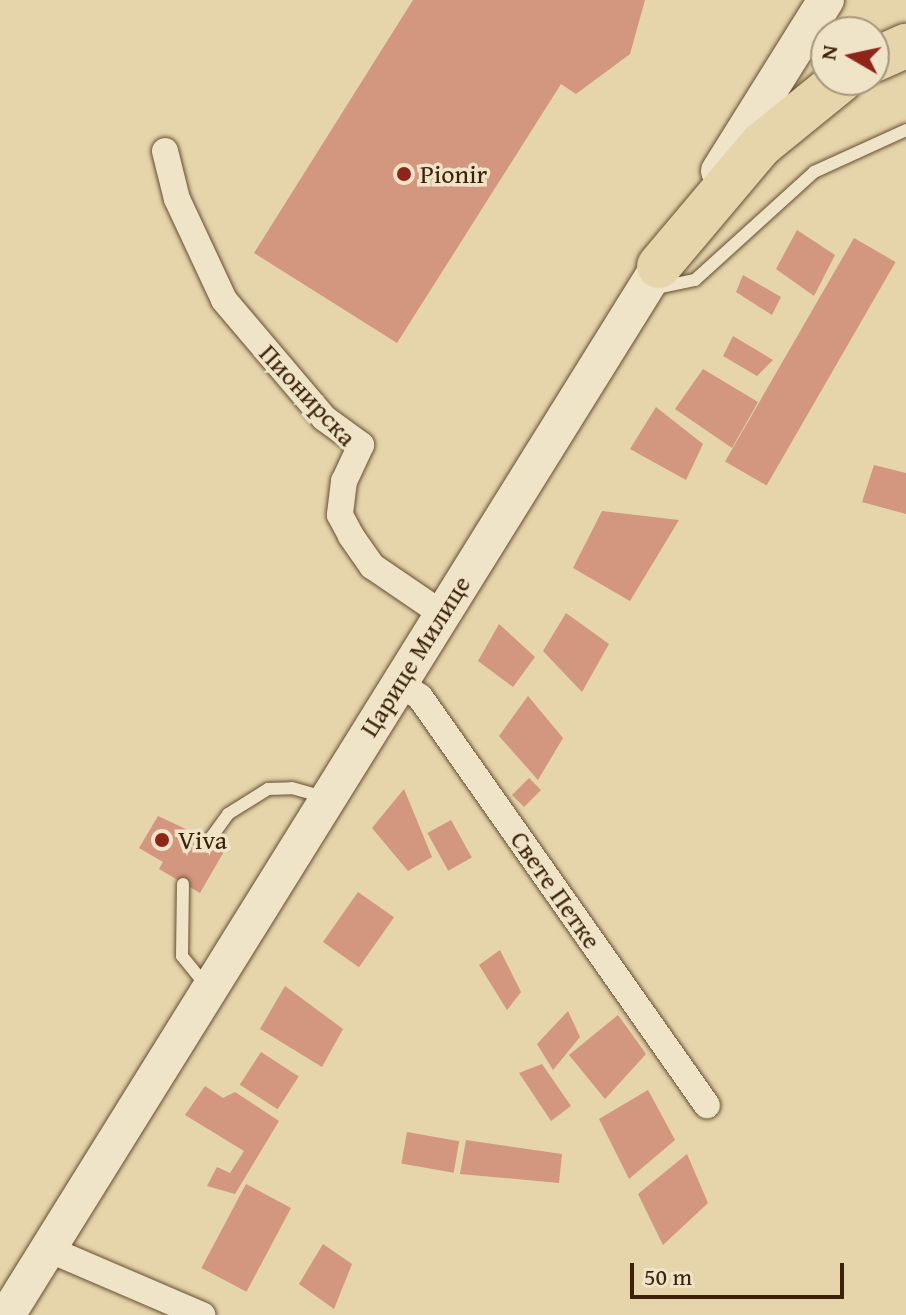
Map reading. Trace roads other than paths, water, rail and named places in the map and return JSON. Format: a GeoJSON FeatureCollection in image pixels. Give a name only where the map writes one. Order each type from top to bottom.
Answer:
{"type":"FeatureCollection","features":[{"type":"Feature","properties":{"kind":"highway"},"geometry":{"type":"LineString","coordinates":[[652,278],[761,145],[821,96]]}},
{"type":"Feature","properties":{"kind":"main road","name":"Царице Милице"},"geometry":{"type":"LineString","coordinates":[[7,1315],[441,613],[826,0]]}},
{"type":"Feature","properties":{"kind":"street","name":"Пионирска"},"geometry":{"type":"LineString","coordinates":[[165,151],[177,199],[224,300],[324,418],[361,445],[341,504],[351,536],[372,566],[441,613]]}},
{"type":"Feature","properties":{"kind":"street","name":"Свете Петке"},"geometry":{"type":"LineString","coordinates":[[399,682],[420,697],[707,1105]]}},
{"type":"Feature","properties":{"kind":"street"},"geometry":{"type":"LineString","coordinates":[[48,1249],[202,1315]]}},
{"type":"Feature","properties":{"kind":"lane"},"geometry":{"type":"LineString","coordinates":[[652,278],[695,280],[814,172],[906,130]]}},
{"type":"Feature","properties":{"kind":"lane"},"geometry":{"type":"LineString","coordinates":[[210,839],[228,814],[268,789],[292,788],[326,798]]}},
{"type":"Feature","properties":{"kind":"lane"},"geometry":{"type":"LineString","coordinates":[[183,884],[182,956],[209,988]]}},
{"type":"Feature","properties":{"kind":"place","name":"Pionir"},"geometry":{"type":"Point","coordinates":[404,174]}},
{"type":"Feature","properties":{"kind":"place","name":"Viva"},"geometry":{"type":"Point","coordinates":[162,840]}}]}
